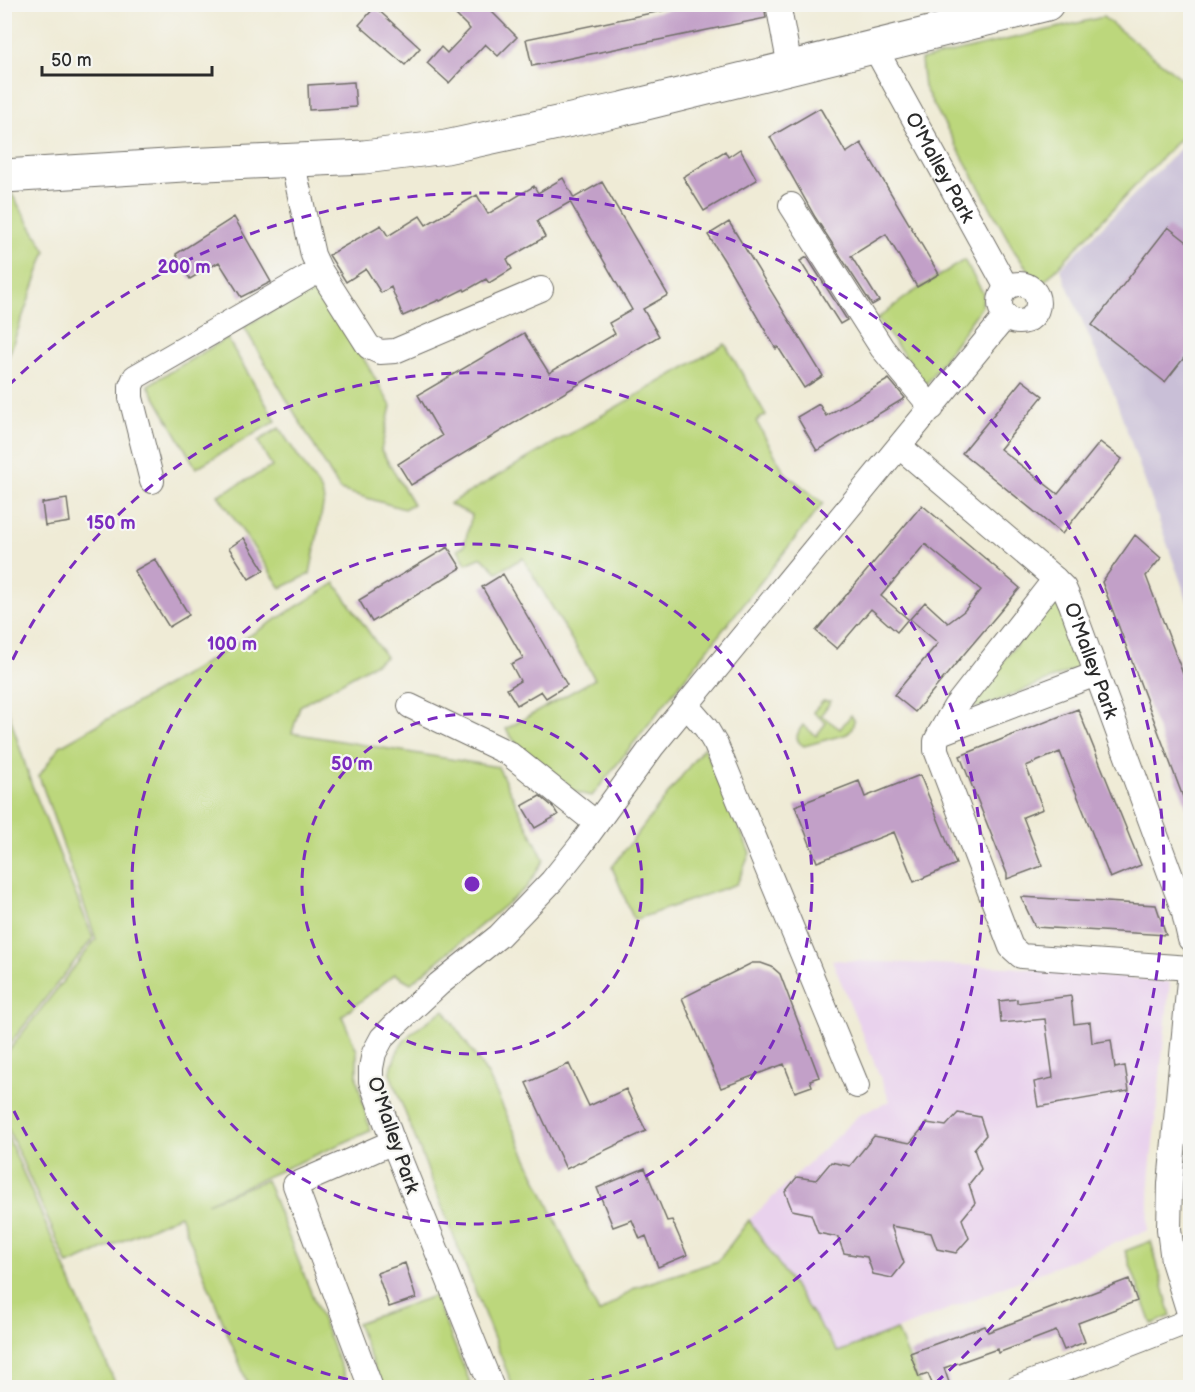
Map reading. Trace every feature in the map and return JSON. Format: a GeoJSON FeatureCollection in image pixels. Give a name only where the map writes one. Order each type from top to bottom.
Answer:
{"type":"FeatureCollection","features":[{"type":"Feature","properties":{"kind":"main road"},"geometry":{"type":"LineString","coordinates":[[4,176],[364,157],[454,146],[622,109],[1045,5]]}},
{"type":"Feature","properties":{"kind":"street"},"geometry":{"type":"LineString","coordinates":[[778,4],[790,67]]}},
{"type":"Feature","properties":{"kind":"street","name":"O'Malley Park"},"geometry":{"type":"LineString","coordinates":[[875,48],[1007,288]]}},
{"type":"Feature","properties":{"kind":"street"},"geometry":{"type":"LineString","coordinates":[[292,160],[313,255],[320,270],[369,347],[380,352],[395,351],[541,289]]}},
{"type":"Feature","properties":{"kind":"street"},"geometry":{"type":"LineString","coordinates":[[791,205],[882,348],[932,408]]}},
{"type":"Feature","properties":{"kind":"street"},"geometry":{"type":"LineString","coordinates":[[152,481],[131,398],[131,386],[135,377],[320,270]]}},
{"type":"Feature","properties":{"kind":"street"},"geometry":{"type":"LineString","coordinates":[[1019,284],[1031,288],[1035,293],[1037,306],[1031,317],[1015,321],[1006,316],[1000,307],[1000,302],[1007,288],[1019,284]]}},
{"type":"Feature","properties":{"kind":"street","name":"O'Malley Park"},"geometry":{"type":"LineString","coordinates":[[492,1388],[393,1142],[371,1081],[374,1053],[382,1038],[395,1024],[439,984],[499,936],[552,881],[652,747],[1006,316]]}},
{"type":"Feature","properties":{"kind":"street","name":"O'Malley Park"},"geometry":{"type":"LineString","coordinates":[[900,447],[1064,588],[1183,909],[1191,939]]}},
{"type":"Feature","properties":{"kind":"street"},"geometry":{"type":"LineString","coordinates":[[1017,1388],[1179,1325],[1191,1317],[1173,1261],[1169,1229],[1180,1186],[1191,969],[1022,956],[1016,953],[1011,947],[936,750],[936,741],[955,707],[1055,579]]}},
{"type":"Feature","properties":{"kind":"street"},"geometry":{"type":"LineString","coordinates":[[940,733],[1096,674]]}},
{"type":"Feature","properties":{"kind":"street"},"geometry":{"type":"LineString","coordinates":[[686,705],[706,728],[716,745],[857,1086]]}},
{"type":"Feature","properties":{"kind":"street"},"geometry":{"type":"LineString","coordinates":[[410,706],[508,753],[596,823]]}},
{"type":"Feature","properties":{"kind":"street"},"geometry":{"type":"LineString","coordinates":[[371,1388],[295,1185],[393,1142]]}},
{"type":"Feature","properties":{"kind":"shaded area"},"geometry":{"type":"Polygon","coordinates":[[[1190,136],[1190,608],[1114,394],[1060,269],[1180,149],[1190,136]]]}},
{"type":"Feature","properties":{"kind":"shaded area"},"geometry":{"type":"Polygon","coordinates":[[[832,960],[1009,967],[1170,982],[1150,1171],[1148,1230],[838,1353],[749,1220],[859,1115],[890,1101],[832,960]]]}},
{"type":"Feature","properties":{"kind":"green space"},"geometry":{"type":"Polygon","coordinates":[[[1103,17],[1190,85],[1190,128],[1040,286],[1015,252],[924,87],[921,60],[1103,17]]]}},
{"type":"Feature","properties":{"kind":"green space"},"geometry":{"type":"Polygon","coordinates":[[[5,183],[46,251],[5,366],[5,183]]]}},
{"type":"Feature","properties":{"kind":"green space"},"geometry":{"type":"Polygon","coordinates":[[[964,260],[983,293],[982,306],[926,384],[877,319],[910,294],[964,260]]]}},
{"type":"Feature","properties":{"kind":"green space"},"geometry":{"type":"Polygon","coordinates":[[[320,283],[391,406],[381,450],[413,504],[404,509],[340,490],[244,327],[320,283]]]}},
{"type":"Feature","properties":{"kind":"green space"},"geometry":{"type":"Polygon","coordinates":[[[227,338],[276,421],[196,468],[148,385],[227,338]]]}},
{"type":"Feature","properties":{"kind":"green space"},"geometry":{"type":"Polygon","coordinates":[[[725,344],[766,415],[756,421],[785,473],[823,503],[592,796],[580,793],[567,788],[543,771],[522,750],[506,729],[595,679],[523,558],[497,572],[482,557],[466,564],[458,549],[464,546],[472,515],[449,504],[725,344]]]}},
{"type":"Feature","properties":{"kind":"green space"},"geometry":{"type":"Polygon","coordinates":[[[279,428],[321,490],[324,500],[310,574],[281,588],[218,495],[272,467],[258,441],[279,428]]]}},
{"type":"Feature","properties":{"kind":"green space"},"geometry":{"type":"Polygon","coordinates":[[[335,583],[386,657],[300,706],[292,733],[498,767],[544,860],[527,887],[411,983],[395,974],[342,1016],[357,1051],[357,1079],[370,1131],[207,1203],[266,1180],[349,1387],[249,1387],[180,1215],[68,1265],[5,1122],[5,1055],[96,939],[39,776],[60,746],[187,674],[335,583]]]}},
{"type":"Feature","properties":{"kind":"green space"},"geometry":{"type":"Polygon","coordinates":[[[1053,600],[1060,601],[1083,666],[979,708],[973,706],[970,701],[1053,600]]]}},
{"type":"Feature","properties":{"kind":"green space"},"geometry":{"type":"Polygon","coordinates":[[[4,698],[31,783],[93,938],[5,1050],[4,698]]]}},
{"type":"Feature","properties":{"kind":"green space"},"geometry":{"type":"Polygon","coordinates":[[[823,701],[831,701],[821,715],[840,729],[851,715],[854,720],[852,728],[847,734],[804,746],[797,739],[803,725],[816,736],[826,723],[813,712],[823,701]]]}},
{"type":"Feature","properties":{"kind":"green space"},"geometry":{"type":"Polygon","coordinates":[[[704,747],[750,853],[737,884],[634,920],[612,867],[704,747]]]}},
{"type":"Feature","properties":{"kind":"green space"},"geometry":{"type":"Polygon","coordinates":[[[444,1010],[488,1075],[599,1313],[636,1287],[718,1261],[749,1220],[838,1352],[897,1330],[921,1387],[513,1387],[390,1074],[403,1042],[444,1010]]]}},
{"type":"Feature","properties":{"kind":"green space"},"geometry":{"type":"Polygon","coordinates":[[[5,1131],[117,1387],[5,1387],[5,1131]]]}},
{"type":"Feature","properties":{"kind":"green space"},"geometry":{"type":"Polygon","coordinates":[[[1151,1241],[1171,1316],[1152,1324],[1125,1251],[1151,1241]]]}},
{"type":"Feature","properties":{"kind":"green space"},"geometry":{"type":"Polygon","coordinates":[[[434,1296],[472,1387],[382,1387],[357,1323],[434,1296]]]}},
{"type":"Feature","properties":{"kind":"building"},"geometry":{"type":"Polygon","coordinates":[[[445,4],[484,4],[517,37],[498,56],[485,44],[449,83],[427,63],[441,47],[447,53],[470,29],[445,4]]]}},
{"type":"Feature","properties":{"kind":"building"},"geometry":{"type":"Polygon","coordinates":[[[695,4],[764,4],[766,18],[532,66],[526,39],[695,4]]]}},
{"type":"Feature","properties":{"kind":"building"},"geometry":{"type":"Polygon","coordinates":[[[375,7],[420,48],[405,65],[359,25],[375,7]]]}},
{"type":"Feature","properties":{"kind":"building"},"geometry":{"type":"Polygon","coordinates":[[[354,82],[356,107],[309,110],[308,85],[354,82]]]}},
{"type":"Feature","properties":{"kind":"building"},"geometry":{"type":"Polygon","coordinates":[[[820,108],[846,153],[861,143],[939,274],[917,287],[886,234],[851,256],[879,301],[872,305],[815,217],[770,137],[820,108]]]}},
{"type":"Feature","properties":{"kind":"building"},"geometry":{"type":"Polygon","coordinates":[[[740,149],[757,180],[704,211],[683,177],[725,151],[728,157],[740,149]]]}},
{"type":"Feature","properties":{"kind":"building"},"geometry":{"type":"Polygon","coordinates":[[[563,178],[574,198],[602,182],[668,295],[643,309],[659,336],[411,485],[398,464],[442,436],[418,395],[524,333],[549,373],[615,334],[609,323],[632,310],[570,202],[537,221],[545,237],[507,259],[512,269],[489,283],[486,279],[465,291],[464,289],[403,316],[391,287],[381,293],[366,269],[346,282],[329,255],[381,225],[388,236],[420,216],[426,225],[477,195],[488,214],[534,186],[538,193],[563,178]]]}},
{"type":"Feature","properties":{"kind":"building"},"geometry":{"type":"Polygon","coordinates":[[[234,217],[271,282],[241,297],[219,262],[190,279],[176,254],[234,217]]]}},
{"type":"Feature","properties":{"kind":"building"},"geometry":{"type":"Polygon","coordinates":[[[729,222],[823,376],[804,388],[778,347],[776,349],[708,235],[729,222]]]}},
{"type":"Feature","properties":{"kind":"building"},"geometry":{"type":"Polygon","coordinates":[[[1168,227],[1191,245],[1191,349],[1165,382],[1092,325],[1168,227]]]}},
{"type":"Feature","properties":{"kind":"building"},"geometry":{"type":"Polygon","coordinates":[[[807,257],[847,320],[840,324],[800,261],[807,257]]]}},
{"type":"Feature","properties":{"kind":"building"},"geometry":{"type":"Polygon","coordinates":[[[889,379],[905,398],[817,451],[797,417],[819,404],[826,416],[889,379]]]}},
{"type":"Feature","properties":{"kind":"building"},"geometry":{"type":"Polygon","coordinates":[[[1022,380],[1043,396],[1000,449],[1058,494],[1100,442],[1122,459],[1062,534],[962,453],[1022,380]]]}},
{"type":"Feature","properties":{"kind":"building"},"geometry":{"type":"Polygon","coordinates":[[[67,499],[70,522],[45,526],[42,503],[67,499]]]}},
{"type":"Feature","properties":{"kind":"building"},"geometry":{"type":"Polygon","coordinates":[[[922,505],[1020,588],[915,712],[894,695],[938,643],[910,619],[925,602],[948,623],[964,611],[981,590],[925,544],[881,596],[908,619],[897,632],[871,609],[837,649],[816,631],[922,505]]]}},
{"type":"Feature","properties":{"kind":"building"},"geometry":{"type":"Polygon","coordinates":[[[1135,535],[1161,558],[1146,576],[1191,695],[1191,813],[1189,813],[1102,582],[1135,535]]]}},
{"type":"Feature","properties":{"kind":"building"},"geometry":{"type":"Polygon","coordinates":[[[244,538],[264,570],[249,579],[229,548],[244,538]]]}},
{"type":"Feature","properties":{"kind":"building"},"geometry":{"type":"Polygon","coordinates":[[[448,547],[461,568],[372,622],[359,600],[448,547]]]}},
{"type":"Feature","properties":{"kind":"building"},"geometry":{"type":"Polygon","coordinates":[[[155,559],[189,615],[169,627],[134,571],[155,559]]]}},
{"type":"Feature","properties":{"kind":"building"},"geometry":{"type":"Polygon","coordinates":[[[503,574],[567,685],[546,698],[541,691],[517,705],[507,689],[520,681],[511,664],[523,658],[482,587],[503,574]]]}},
{"type":"Feature","properties":{"kind":"building"},"geometry":{"type":"Polygon","coordinates":[[[1078,709],[1141,865],[1110,878],[1060,752],[1026,766],[1043,809],[1023,817],[1042,866],[1007,879],[960,756],[1078,709]]]}},
{"type":"Feature","properties":{"kind":"building"},"geometry":{"type":"Polygon","coordinates":[[[920,775],[956,864],[914,882],[894,832],[817,862],[795,806],[859,781],[865,797],[920,775]]]}},
{"type":"Feature","properties":{"kind":"building"},"geometry":{"type":"Polygon","coordinates":[[[540,796],[553,807],[558,815],[535,828],[522,806],[540,796]]]}},
{"type":"Feature","properties":{"kind":"building"},"geometry":{"type":"Polygon","coordinates":[[[1021,897],[1156,905],[1166,935],[1035,927],[1021,897]]]}},
{"type":"Feature","properties":{"kind":"building"},"geometry":{"type":"Polygon","coordinates":[[[752,963],[772,967],[780,974],[819,1077],[810,1080],[812,1086],[795,1092],[784,1064],[721,1088],[682,998],[752,963]]]}},
{"type":"Feature","properties":{"kind":"building"},"geometry":{"type":"Polygon","coordinates":[[[1071,996],[1074,1024],[1090,1022],[1092,1043],[1111,1040],[1115,1068],[1125,1066],[1129,1091],[1038,1107],[1034,1082],[1053,1078],[1045,1019],[1001,1023],[999,1001],[1017,999],[1017,1003],[1071,996]]]}},
{"type":"Feature","properties":{"kind":"building"},"geometry":{"type":"Polygon","coordinates":[[[569,1064],[589,1106],[626,1089],[646,1131],[566,1169],[526,1083],[569,1064]]]}},
{"type":"Feature","properties":{"kind":"building"},"geometry":{"type":"Polygon","coordinates":[[[958,1113],[980,1117],[986,1135],[974,1149],[981,1169],[969,1184],[975,1203],[962,1219],[969,1238],[956,1253],[937,1249],[931,1233],[891,1226],[904,1263],[892,1278],[873,1274],[867,1257],[844,1253],[838,1237],[818,1233],[811,1214],[792,1210],[785,1192],[797,1177],[816,1180],[831,1162],[850,1166],[874,1136],[910,1143],[927,1123],[946,1126],[958,1113]]]}},
{"type":"Feature","properties":{"kind":"building"},"geometry":{"type":"Polygon","coordinates":[[[645,1168],[667,1221],[672,1220],[687,1255],[658,1267],[646,1236],[640,1239],[632,1220],[613,1227],[597,1188],[645,1168]]]}},
{"type":"Feature","properties":{"kind":"building"},"geometry":{"type":"Polygon","coordinates":[[[405,1263],[416,1298],[389,1307],[377,1273],[405,1263]]]}},
{"type":"Feature","properties":{"kind":"building"},"geometry":{"type":"Polygon","coordinates":[[[1129,1279],[1137,1301],[1078,1323],[1085,1342],[1064,1350],[1056,1331],[998,1353],[997,1349],[944,1368],[951,1388],[934,1388],[928,1374],[919,1377],[910,1353],[985,1326],[988,1332],[1129,1279]]]}}]}
